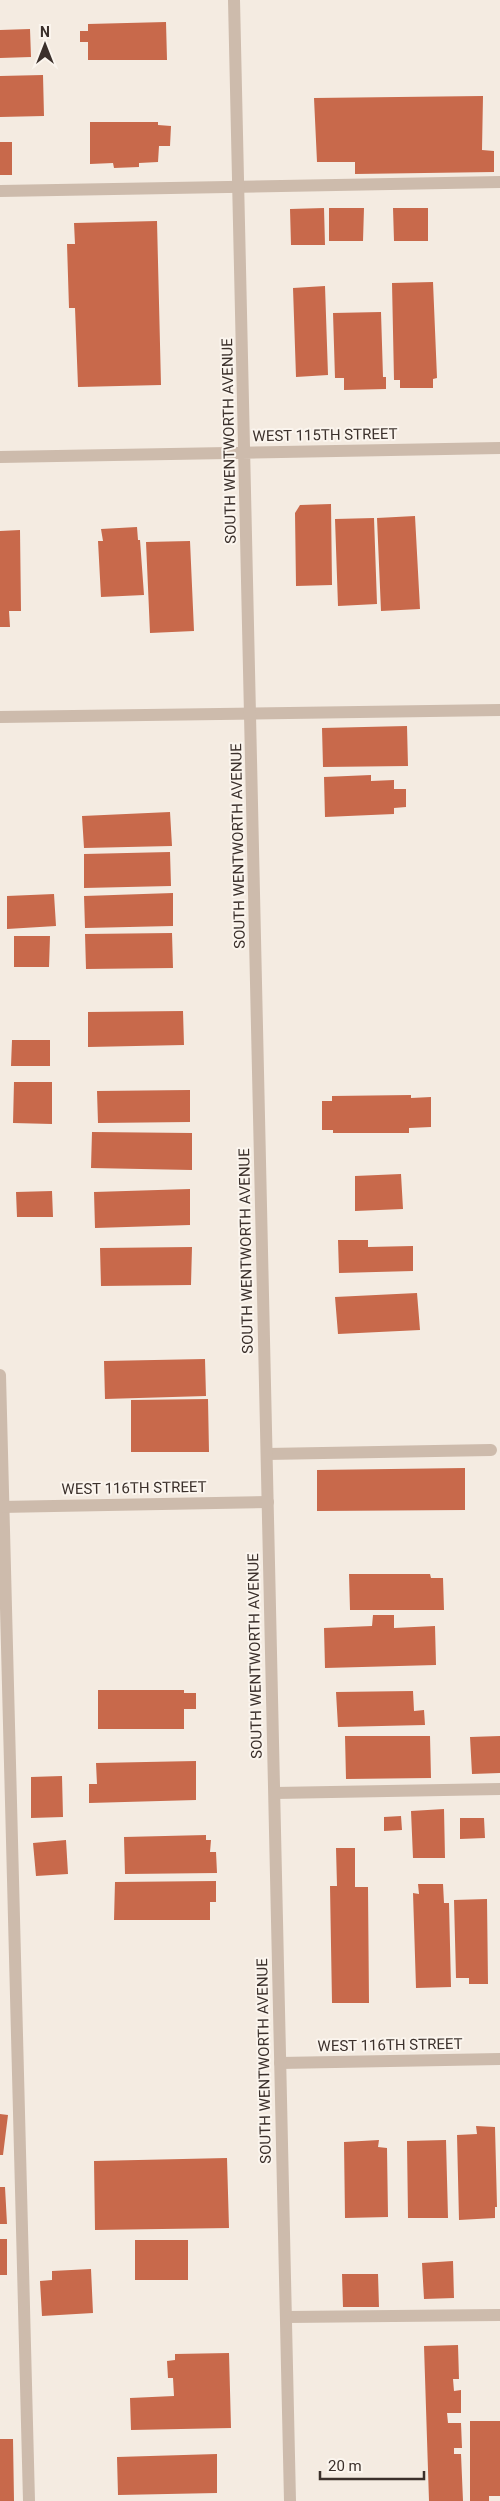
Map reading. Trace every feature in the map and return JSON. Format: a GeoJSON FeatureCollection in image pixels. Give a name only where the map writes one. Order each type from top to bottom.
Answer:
{"type":"FeatureCollection","features":[{"type":"Feature","properties":{"kind":"street","name":"SOUTH WENTWORTH AVENUE"},"geometry":{"type":"LineString","coordinates":[[234,0],[290,2501]]}},
{"type":"Feature","properties":{"kind":"street"},"geometry":{"type":"LineString","coordinates":[[0,191],[500,182]]}},
{"type":"Feature","properties":{"kind":"street","name":"WEST 115TH STREET"},"geometry":{"type":"LineString","coordinates":[[0,457],[500,448]]}},
{"type":"Feature","properties":{"kind":"street"},"geometry":{"type":"LineString","coordinates":[[0,717],[500,710]]}},
{"type":"Feature","properties":{"kind":"street"},"geometry":{"type":"LineString","coordinates":[[0,1375],[29,2501]]}},
{"type":"Feature","properties":{"kind":"street"},"geometry":{"type":"LineString","coordinates":[[267,1454],[491,1450]]}},
{"type":"Feature","properties":{"kind":"street","name":"WEST 116TH STREET"},"geometry":{"type":"LineString","coordinates":[[2,1507],[268,1502]]}},
{"type":"Feature","properties":{"kind":"street"},"geometry":{"type":"LineString","coordinates":[[275,1793],[500,1789]]}},
{"type":"Feature","properties":{"kind":"street","name":"WEST 116TH STREET"},"geometry":{"type":"LineString","coordinates":[[280,2064],[500,2059]]}},
{"type":"Feature","properties":{"kind":"street"},"geometry":{"type":"LineString","coordinates":[[286,2317],[500,2315]]}},
{"type":"Feature","properties":{"kind":"building"},"geometry":{"type":"Polygon","coordinates":[[[166,22],[167,60],[88,60],[88,42],[80,42],[80,31],[88,31],[88,24],[166,22]]]}},
{"type":"Feature","properties":{"kind":"building"},"geometry":{"type":"Polygon","coordinates":[[[30,29],[31,57],[0,58],[0,30],[30,29]]]}},
{"type":"Feature","properties":{"kind":"building"},"geometry":{"type":"Polygon","coordinates":[[[43,75],[44,116],[0,117],[0,76],[43,75]]]}},
{"type":"Feature","properties":{"kind":"building"},"geometry":{"type":"Polygon","coordinates":[[[483,96],[482,150],[494,151],[494,172],[355,174],[355,162],[317,162],[314,98],[483,96]]]}},
{"type":"Feature","properties":{"kind":"building"},"geometry":{"type":"Polygon","coordinates":[[[90,122],[158,122],[158,125],[171,126],[170,146],[159,146],[158,162],[139,163],[139,167],[114,168],[113,163],[90,164],[90,122]]]}},
{"type":"Feature","properties":{"kind":"building"},"geometry":{"type":"Polygon","coordinates":[[[0,142],[12,142],[12,175],[0,175],[0,142]]]}},
{"type":"Feature","properties":{"kind":"building"},"geometry":{"type":"Polygon","coordinates":[[[324,208],[325,245],[291,245],[290,209],[324,208]]]}},
{"type":"Feature","properties":{"kind":"building"},"geometry":{"type":"Polygon","coordinates":[[[329,208],[364,208],[363,241],[329,241],[329,208]]]}},
{"type":"Feature","properties":{"kind":"building"},"geometry":{"type":"Polygon","coordinates":[[[393,208],[428,208],[428,241],[394,241],[393,208]]]}},
{"type":"Feature","properties":{"kind":"building"},"geometry":{"type":"Polygon","coordinates":[[[157,221],[161,385],[78,387],[75,308],[69,308],[67,244],[75,244],[74,223],[157,221]]]}},
{"type":"Feature","properties":{"kind":"building"},"geometry":{"type":"Polygon","coordinates":[[[433,282],[437,378],[433,379],[433,388],[400,388],[400,380],[394,380],[392,283],[433,282]]]}},
{"type":"Feature","properties":{"kind":"building"},"geometry":{"type":"Polygon","coordinates":[[[325,286],[328,375],[296,377],[293,288],[325,286]]]}},
{"type":"Feature","properties":{"kind":"building"},"geometry":{"type":"Polygon","coordinates":[[[381,312],[383,377],[386,377],[386,389],[344,390],[344,378],[335,378],[333,313],[381,312]]]}},
{"type":"Feature","properties":{"kind":"building"},"geometry":{"type":"Polygon","coordinates":[[[331,504],[332,585],[296,586],[295,513],[300,505],[331,504]]]}},
{"type":"Feature","properties":{"kind":"building"},"geometry":{"type":"Polygon","coordinates":[[[415,516],[420,609],[381,611],[377,518],[415,516]]]}},
{"type":"Feature","properties":{"kind":"building"},"geometry":{"type":"Polygon","coordinates":[[[374,518],[377,604],[338,606],[335,519],[374,518]]]}},
{"type":"Feature","properties":{"kind":"building"},"geometry":{"type":"Polygon","coordinates":[[[137,527],[138,540],[140,540],[144,595],[101,597],[98,541],[103,541],[101,529],[137,527]]]}},
{"type":"Feature","properties":{"kind":"building"},"geometry":{"type":"Polygon","coordinates":[[[20,530],[21,611],[9,611],[10,627],[0,627],[0,531],[20,530]]]}},
{"type":"Feature","properties":{"kind":"building"},"geometry":{"type":"Polygon","coordinates":[[[190,541],[194,631],[150,633],[146,542],[190,541]]]}},
{"type":"Feature","properties":{"kind":"building"},"geometry":{"type":"Polygon","coordinates":[[[407,726],[408,766],[323,767],[322,728],[407,726]]]}},
{"type":"Feature","properties":{"kind":"building"},"geometry":{"type":"Polygon","coordinates":[[[371,775],[371,781],[394,780],[394,789],[406,789],[406,807],[394,808],[394,814],[325,817],[324,777],[371,775]]]}},
{"type":"Feature","properties":{"kind":"building"},"geometry":{"type":"Polygon","coordinates":[[[170,812],[172,846],[84,848],[82,816],[170,812]]]}},
{"type":"Feature","properties":{"kind":"building"},"geometry":{"type":"Polygon","coordinates":[[[170,852],[171,886],[84,888],[84,854],[170,852]]]}},
{"type":"Feature","properties":{"kind":"building"},"geometry":{"type":"Polygon","coordinates":[[[173,893],[173,926],[85,928],[84,896],[173,893]]]}},
{"type":"Feature","properties":{"kind":"building"},"geometry":{"type":"Polygon","coordinates":[[[54,894],[56,926],[7,929],[7,896],[54,894]]]}},
{"type":"Feature","properties":{"kind":"building"},"geometry":{"type":"Polygon","coordinates":[[[172,933],[173,968],[86,969],[85,934],[172,933]]]}},
{"type":"Feature","properties":{"kind":"building"},"geometry":{"type":"Polygon","coordinates":[[[14,936],[50,936],[49,967],[14,967],[14,936]]]}},
{"type":"Feature","properties":{"kind":"building"},"geometry":{"type":"Polygon","coordinates":[[[183,1011],[184,1045],[88,1047],[88,1012],[183,1011]]]}},
{"type":"Feature","properties":{"kind":"building"},"geometry":{"type":"Polygon","coordinates":[[[12,1040],[50,1040],[50,1066],[11,1066],[12,1040]]]}},
{"type":"Feature","properties":{"kind":"building"},"geometry":{"type":"Polygon","coordinates":[[[14,1082],[52,1082],[52,1124],[13,1123],[14,1082]]]}},
{"type":"Feature","properties":{"kind":"building"},"geometry":{"type":"Polygon","coordinates":[[[190,1090],[190,1122],[98,1123],[97,1091],[190,1090]]]}},
{"type":"Feature","properties":{"kind":"building"},"geometry":{"type":"Polygon","coordinates":[[[411,1095],[411,1098],[431,1097],[431,1127],[409,1128],[409,1133],[333,1133],[333,1130],[322,1130],[322,1101],[332,1101],[332,1096],[411,1095]]]}},
{"type":"Feature","properties":{"kind":"building"},"geometry":{"type":"Polygon","coordinates":[[[92,1132],[192,1133],[192,1170],[91,1168],[92,1132]]]}},
{"type":"Feature","properties":{"kind":"building"},"geometry":{"type":"Polygon","coordinates":[[[401,1174],[403,1209],[355,1211],[355,1176],[401,1174]]]}},
{"type":"Feature","properties":{"kind":"building"},"geometry":{"type":"Polygon","coordinates":[[[190,1189],[190,1225],[95,1228],[94,1192],[190,1189]]]}},
{"type":"Feature","properties":{"kind":"building"},"geometry":{"type":"Polygon","coordinates":[[[52,1191],[53,1217],[17,1217],[16,1192],[52,1191]]]}},
{"type":"Feature","properties":{"kind":"building"},"geometry":{"type":"Polygon","coordinates":[[[338,1240],[368,1240],[368,1247],[413,1246],[413,1271],[339,1273],[338,1240]]]}},
{"type":"Feature","properties":{"kind":"building"},"geometry":{"type":"Polygon","coordinates":[[[192,1247],[191,1285],[101,1286],[100,1248],[192,1247]]]}},
{"type":"Feature","properties":{"kind":"building"},"geometry":{"type":"Polygon","coordinates":[[[417,1293],[420,1330],[338,1334],[335,1297],[417,1293]]]}},
{"type":"Feature","properties":{"kind":"building"},"geometry":{"type":"Polygon","coordinates":[[[205,1359],[206,1396],[105,1399],[104,1361],[205,1359]]]}},
{"type":"Feature","properties":{"kind":"building"},"geometry":{"type":"Polygon","coordinates":[[[208,1399],[209,1452],[131,1452],[131,1400],[208,1399]]]}},
{"type":"Feature","properties":{"kind":"building"},"geometry":{"type":"Polygon","coordinates":[[[465,1468],[465,1510],[317,1511],[317,1470],[465,1468]]]}},
{"type":"Feature","properties":{"kind":"building"},"geometry":{"type":"Polygon","coordinates":[[[349,1574],[430,1574],[431,1578],[443,1578],[444,1610],[350,1610],[349,1574]]]}},
{"type":"Feature","properties":{"kind":"building"},"geometry":{"type":"Polygon","coordinates":[[[373,1615],[394,1615],[394,1628],[435,1626],[436,1665],[325,1668],[324,1628],[372,1626],[373,1615]]]}},
{"type":"Feature","properties":{"kind":"building"},"geometry":{"type":"Polygon","coordinates":[[[98,1690],[184,1690],[184,1693],[196,1693],[196,1709],[184,1709],[184,1729],[98,1729],[98,1690]]]}},
{"type":"Feature","properties":{"kind":"building"},"geometry":{"type":"Polygon","coordinates":[[[413,1691],[414,1711],[424,1710],[425,1725],[338,1727],[336,1692],[413,1691]]]}},
{"type":"Feature","properties":{"kind":"building"},"geometry":{"type":"Polygon","coordinates":[[[345,1736],[430,1736],[431,1778],[346,1779],[345,1736]]]}},
{"type":"Feature","properties":{"kind":"building"},"geometry":{"type":"Polygon","coordinates":[[[500,1736],[500,1773],[472,1774],[470,1737],[500,1736]]]}},
{"type":"Feature","properties":{"kind":"building"},"geometry":{"type":"Polygon","coordinates":[[[196,1761],[196,1800],[89,1803],[89,1784],[97,1784],[96,1763],[196,1761]]]}},
{"type":"Feature","properties":{"kind":"building"},"geometry":{"type":"Polygon","coordinates":[[[62,1776],[63,1817],[31,1818],[31,1777],[62,1776]]]}},
{"type":"Feature","properties":{"kind":"building"},"geometry":{"type":"Polygon","coordinates":[[[444,1809],[445,1858],[413,1858],[411,1811],[444,1809]]]}},
{"type":"Feature","properties":{"kind":"building"},"geometry":{"type":"Polygon","coordinates":[[[401,1816],[402,1830],[384,1831],[384,1817],[401,1816]]]}},
{"type":"Feature","properties":{"kind":"building"},"geometry":{"type":"Polygon","coordinates":[[[460,1818],[484,1818],[485,1838],[460,1839],[460,1818]]]}},
{"type":"Feature","properties":{"kind":"building"},"geometry":{"type":"Polygon","coordinates":[[[206,1835],[206,1840],[211,1840],[210,1852],[216,1852],[217,1873],[125,1874],[124,1837],[206,1835]]]}},
{"type":"Feature","properties":{"kind":"building"},"geometry":{"type":"Polygon","coordinates":[[[66,1840],[68,1874],[36,1876],[33,1843],[66,1840]]]}},
{"type":"Feature","properties":{"kind":"building"},"geometry":{"type":"Polygon","coordinates":[[[336,1848],[355,1848],[355,1887],[368,1887],[369,2003],[332,2003],[330,1886],[337,1886],[336,1848]]]}},
{"type":"Feature","properties":{"kind":"building"},"geometry":{"type":"Polygon","coordinates":[[[216,1881],[216,1902],[210,1902],[210,1920],[114,1920],[115,1882],[216,1881]]]}},
{"type":"Feature","properties":{"kind":"building"},"geometry":{"type":"Polygon","coordinates":[[[418,1884],[443,1884],[444,1903],[449,1903],[451,1987],[416,1988],[413,1893],[419,1894],[418,1884]]]}},
{"type":"Feature","properties":{"kind":"building"},"geometry":{"type":"Polygon","coordinates":[[[487,1899],[488,1984],[469,1984],[469,1978],[456,1978],[454,1900],[487,1899]]]}},
{"type":"Feature","properties":{"kind":"building"},"geometry":{"type":"Polygon","coordinates":[[[0,2114],[8,2115],[3,2155],[0,2155],[0,2114]]]}},
{"type":"Feature","properties":{"kind":"building"},"geometry":{"type":"Polygon","coordinates":[[[476,2126],[495,2127],[497,2207],[495,2207],[495,2218],[459,2220],[457,2135],[477,2134],[476,2126]]]}},
{"type":"Feature","properties":{"kind":"building"},"geometry":{"type":"Polygon","coordinates":[[[379,2140],[378,2147],[387,2148],[388,2217],[345,2218],[344,2142],[379,2140]]]}},
{"type":"Feature","properties":{"kind":"building"},"geometry":{"type":"Polygon","coordinates":[[[446,2140],[448,2218],[408,2218],[407,2141],[446,2140]]]}},
{"type":"Feature","properties":{"kind":"building"},"geometry":{"type":"Polygon","coordinates":[[[227,2158],[229,2228],[95,2230],[94,2161],[227,2158]]]}},
{"type":"Feature","properties":{"kind":"building"},"geometry":{"type":"Polygon","coordinates":[[[0,2187],[5,2187],[7,2224],[0,2224],[0,2187]]]}},
{"type":"Feature","properties":{"kind":"building"},"geometry":{"type":"Polygon","coordinates":[[[0,2239],[7,2239],[7,2275],[0,2275],[0,2239]]]}},
{"type":"Feature","properties":{"kind":"building"},"geometry":{"type":"Polygon","coordinates":[[[135,2240],[188,2240],[188,2280],[135,2280],[135,2240]]]}},
{"type":"Feature","properties":{"kind":"building"},"geometry":{"type":"Polygon","coordinates":[[[453,2261],[454,2298],[424,2299],[422,2263],[453,2261]]]}},
{"type":"Feature","properties":{"kind":"building"},"geometry":{"type":"Polygon","coordinates":[[[91,2269],[93,2313],[42,2316],[40,2281],[52,2280],[52,2271],[91,2269]]]}},
{"type":"Feature","properties":{"kind":"building"},"geometry":{"type":"Polygon","coordinates":[[[342,2274],[378,2274],[379,2307],[343,2307],[342,2274]]]}},
{"type":"Feature","properties":{"kind":"building"},"geometry":{"type":"Polygon","coordinates":[[[458,2345],[459,2379],[453,2379],[454,2391],[461,2390],[461,2413],[447,2413],[448,2423],[461,2423],[462,2448],[454,2448],[454,2454],[461,2454],[463,2501],[429,2501],[424,2346],[458,2345]]]}},
{"type":"Feature","properties":{"kind":"building"},"geometry":{"type":"Polygon","coordinates":[[[229,2353],[231,2428],[131,2430],[130,2398],[174,2396],[173,2378],[168,2378],[167,2361],[175,2360],[175,2354],[229,2353]]]}},
{"type":"Feature","properties":{"kind":"building"},"geometry":{"type":"Polygon","coordinates":[[[470,2421],[500,2421],[500,2496],[489,2496],[489,2501],[470,2501],[470,2421]]]}},
{"type":"Feature","properties":{"kind":"building"},"geometry":{"type":"Polygon","coordinates":[[[0,2439],[13,2439],[14,2501],[0,2501],[0,2439]]]}},
{"type":"Feature","properties":{"kind":"building"},"geometry":{"type":"Polygon","coordinates":[[[217,2454],[217,2493],[118,2495],[117,2457],[217,2454]]]}}]}
